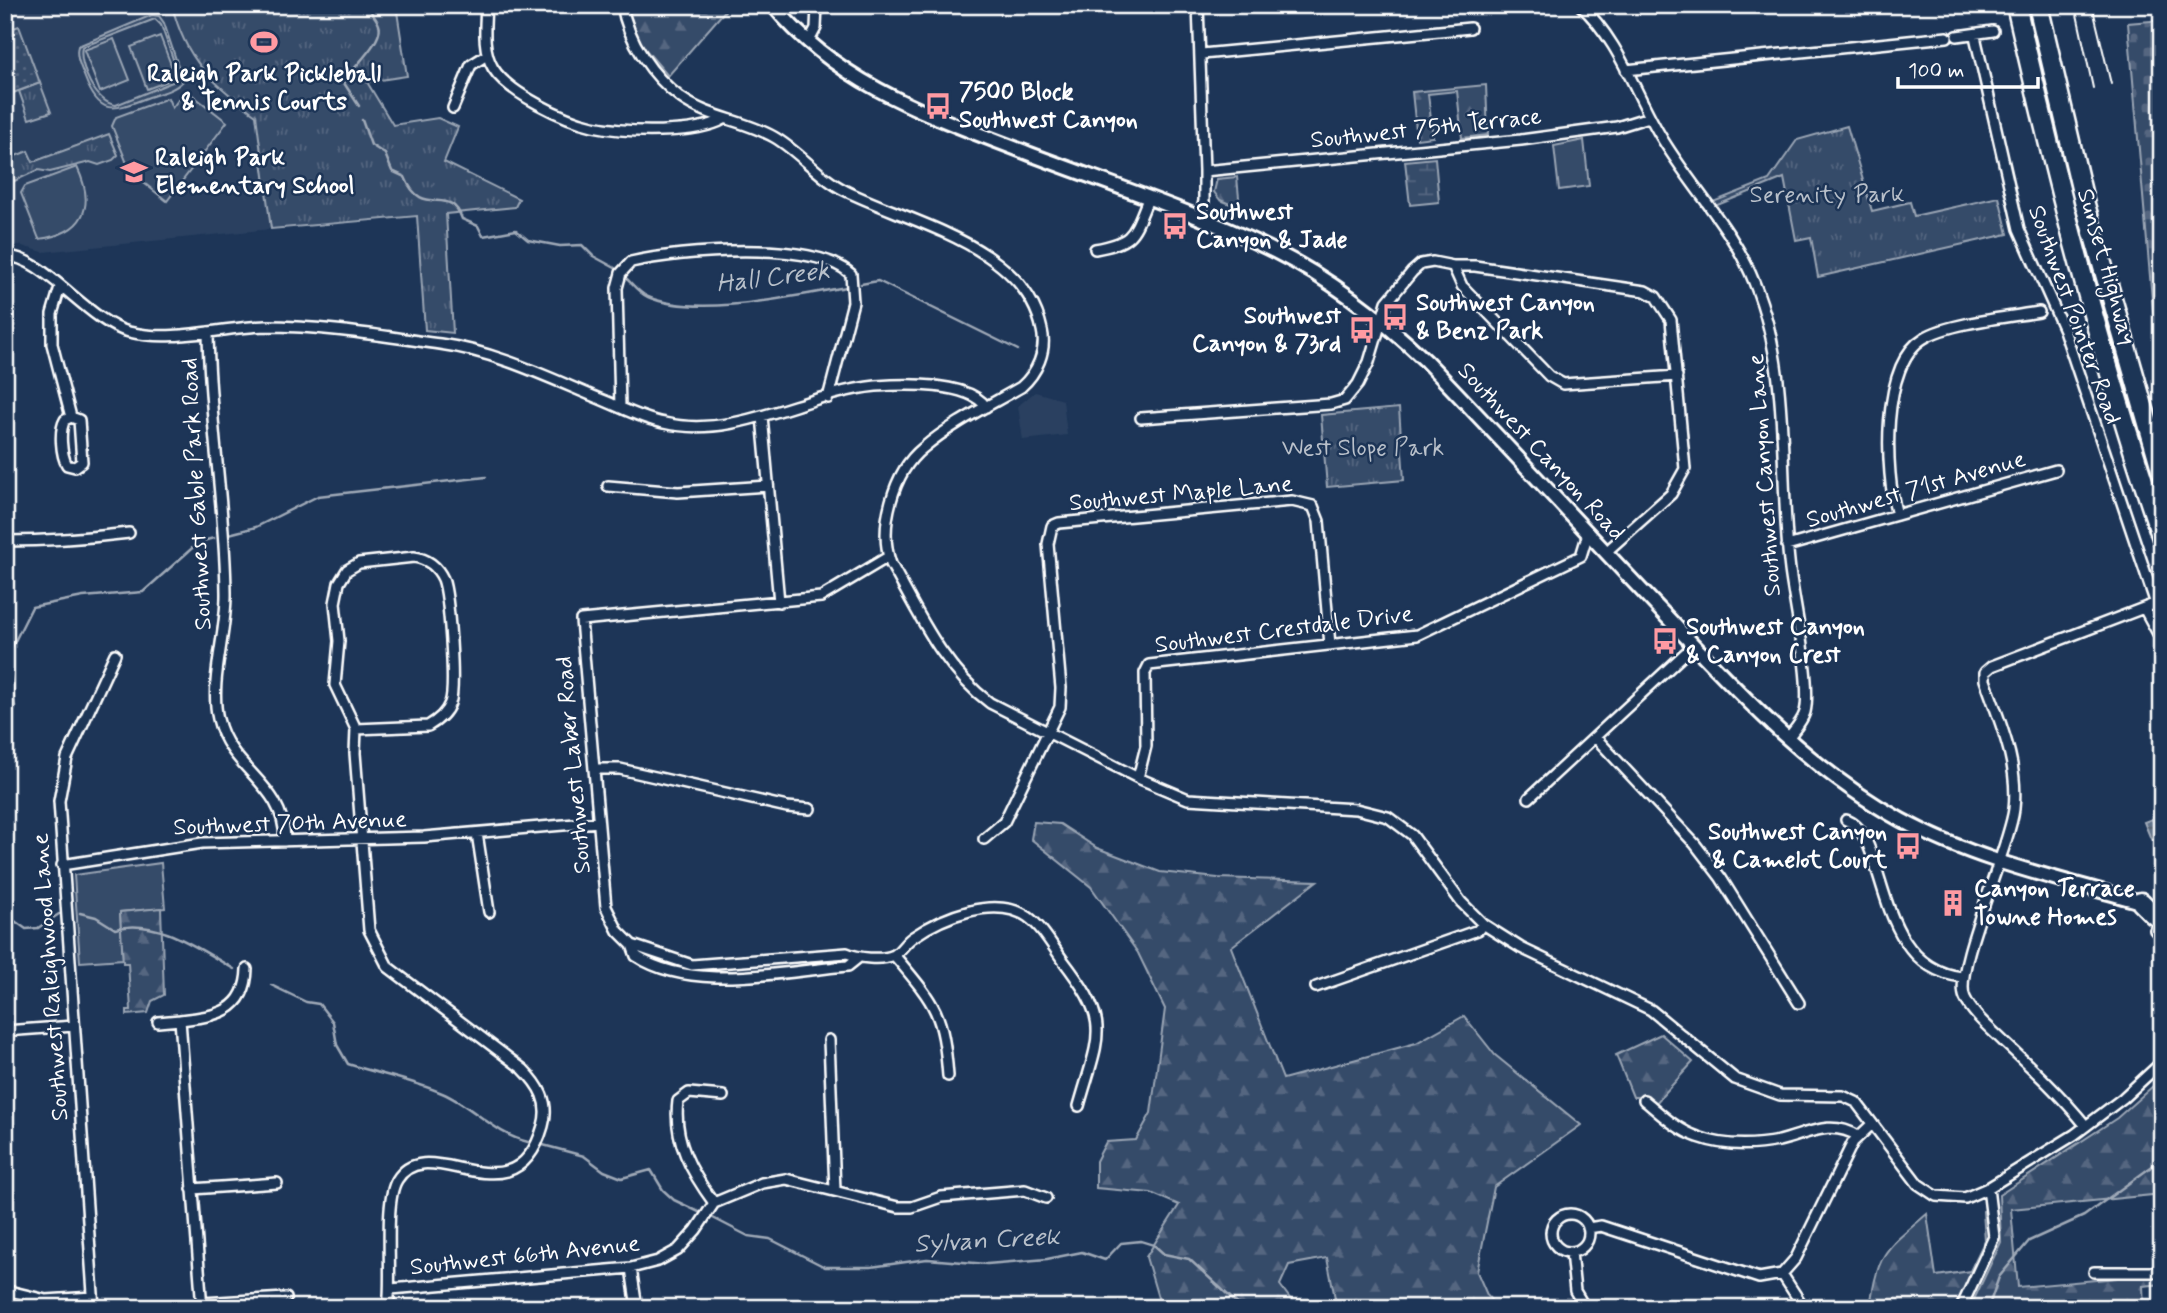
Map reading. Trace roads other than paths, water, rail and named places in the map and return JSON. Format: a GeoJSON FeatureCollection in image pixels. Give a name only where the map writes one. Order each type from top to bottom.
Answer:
{"type":"FeatureCollection","features":[{"type":"Feature","properties":{"kind":"highway","name":"Sunset Highway"},"geometry":{"type":"LineString","coordinates":[[2015,5],[2082,276],[2162,538]]}},
{"type":"Feature","properties":{"kind":"highway","name":"Sunset Highway"},"geometry":{"type":"LineString","coordinates":[[2038,5],[2084,201],[2161,470]]}},
{"type":"Feature","properties":{"kind":"highway"},"geometry":{"type":"LineString","coordinates":[[2141,902],[2162,900]]}},
{"type":"Feature","properties":{"kind":"highway"},"geometry":{"type":"LineString","coordinates":[[2141,902],[2154,915],[2160,926]]}},
{"type":"Feature","properties":{"kind":"main road","name":"Southwest Canyon Road"},"geometry":{"type":"LineString","coordinates":[[772,5],[808,43],[844,71],[891,99],[1200,218],[1300,265],[1381,321],[1435,369],[1745,700],[1841,783],[1903,821],[2000,862],[2141,902]]}},
{"type":"Feature","properties":{"kind":"street"},"geometry":{"type":"LineString","coordinates":[[486,5],[487,55],[496,73],[519,92],[560,115],[593,126],[648,131],[711,127],[724,119]]}},
{"type":"Feature","properties":{"kind":"street"},"geometry":{"type":"LineString","coordinates":[[622,5],[629,31],[656,74],[680,97],[724,119],[759,129],[842,189],[954,238],[1014,276],[1040,319],[1043,346],[1040,360],[1027,382],[922,448],[899,482],[890,507],[887,526],[888,557],[946,660],[968,686],[990,702],[1139,778],[1188,799],[1356,810],[1388,817],[1412,835],[1449,886],[1482,924],[1521,948],[1651,1010],[1735,1079],[1780,1095],[1843,1096],[1856,1102],[1903,1166],[1927,1191],[1947,1198],[1965,1198],[1988,1188],[2085,1126],[2123,1098],[2162,1062]]}},
{"type":"Feature","properties":{"kind":"street"},"geometry":{"type":"LineString","coordinates":[[808,43],[816,28],[817,5]]}},
{"type":"Feature","properties":{"kind":"street"},"geometry":{"type":"LineString","coordinates":[[1198,5],[1202,54],[1204,171],[1204,201],[1200,218]]}},
{"type":"Feature","properties":{"kind":"street","name":"Southwest Canyon Lane"},"geometry":{"type":"LineString","coordinates":[[1580,5],[1604,32],[1668,150],[1738,248],[1762,304],[1780,383],[1787,546],[1806,699],[1802,720],[1788,738]]}},
{"type":"Feature","properties":{"kind":"street"},"geometry":{"type":"LineString","coordinates":[[1202,54],[1470,28]]}},
{"type":"Feature","properties":{"kind":"street"},"geometry":{"type":"LineString","coordinates":[[1626,69],[1952,36],[1975,36],[1993,31]]}},
{"type":"Feature","properties":{"kind":"street","name":"Southwest Pointer Road"},"geometry":{"type":"LineString","coordinates":[[1975,36],[2019,229],[2064,330],[2159,602]]}},
{"type":"Feature","properties":{"kind":"street"},"geometry":{"type":"LineString","coordinates":[[453,108],[471,65],[487,55]]}},
{"type":"Feature","properties":{"kind":"street","name":"Southwest 75th Terrace"},"geometry":{"type":"LineString","coordinates":[[1204,171],[1521,140],[1617,127],[1649,117]]}},
{"type":"Feature","properties":{"kind":"street"},"geometry":{"type":"LineString","coordinates":[[1095,249],[1121,244],[1129,238],[1148,199]]}},
{"type":"Feature","properties":{"kind":"street"},"geometry":{"type":"LineString","coordinates":[[620,407],[617,288],[621,273],[631,261],[775,250],[840,264],[850,274],[853,302],[828,398]]}},
{"type":"Feature","properties":{"kind":"street"},"geometry":{"type":"LineString","coordinates":[[5,257],[27,260],[103,320],[130,332],[208,332],[275,326],[444,344],[508,361],[665,423],[690,426],[762,416],[876,386],[965,390],[981,400],[986,407]]}},
{"type":"Feature","properties":{"kind":"street"},"geometry":{"type":"LineString","coordinates":[[1141,418],[1331,404],[1345,400],[1364,374],[1387,302],[1421,264],[1433,262],[1475,266],[1645,291],[1656,298],[1671,320],[1685,469],[1671,494],[1606,552]]}},
{"type":"Feature","properties":{"kind":"street"},"geometry":{"type":"LineString","coordinates":[[1453,266],[1462,286],[1549,376],[1563,384],[1677,376]]}},
{"type":"Feature","properties":{"kind":"street"},"geometry":{"type":"LineString","coordinates":[[60,286],[52,314],[52,344],[71,417],[79,421],[81,428],[82,461],[75,467],[67,465],[63,458],[62,427],[65,420],[71,417]]}},
{"type":"Feature","properties":{"kind":"street"},"geometry":{"type":"LineString","coordinates":[[1896,515],[1890,421],[1896,378],[1907,354],[1921,339],[1931,334],[2039,312]]}},
{"type":"Feature","properties":{"kind":"street","name":"Southwest Gable Park Road"},"geometry":{"type":"LineString","coordinates":[[208,332],[226,589],[224,635],[216,681],[216,712],[226,741],[281,808],[285,841]]}},
{"type":"Feature","properties":{"kind":"street"},"geometry":{"type":"LineString","coordinates":[[762,416],[779,601],[821,597],[888,557]]}},
{"type":"Feature","properties":{"kind":"street","name":"Southwest 71st Avenue"},"geometry":{"type":"LineString","coordinates":[[1787,546],[2056,470]]}},
{"type":"Feature","properties":{"kind":"street"},"geometry":{"type":"LineString","coordinates":[[608,486],[678,492],[768,485]]}},
{"type":"Feature","properties":{"kind":"street","name":"Southwest Maple Lane"},"geometry":{"type":"LineString","coordinates":[[1049,731],[1061,699],[1048,544],[1052,526],[1059,523],[1183,509],[1292,501],[1312,506],[1319,521],[1330,645]]}},
{"type":"Feature","properties":{"kind":"street"},"geometry":{"type":"LineString","coordinates":[[5,541],[38,542],[81,535],[129,533]]}},
{"type":"Feature","properties":{"kind":"street","name":"Southwest Crestdale Drive"},"geometry":{"type":"LineString","coordinates":[[1139,778],[1146,746],[1145,673],[1149,665],[1408,638],[1426,633],[1581,556],[1588,533]]}},
{"type":"Feature","properties":{"kind":"street"},"geometry":{"type":"LineString","coordinates":[[356,729],[428,726],[436,722],[450,705],[453,684],[446,590],[440,575],[429,561],[414,557],[365,561],[347,570],[339,583],[335,603],[339,641],[335,685],[356,729],[355,753],[369,930],[388,967],[523,1069],[540,1089],[545,1101],[542,1129],[531,1151],[517,1165],[482,1174],[438,1162],[422,1163],[397,1178],[391,1194],[391,1289],[388,1308]]}},
{"type":"Feature","properties":{"kind":"street","name":"Southwest Laber Road"},"geometry":{"type":"LineString","coordinates":[[779,601],[581,620],[606,907],[618,931],[632,945],[636,956],[689,977],[848,966],[858,958],[894,955]]}},
{"type":"Feature","properties":{"kind":"street"},"geometry":{"type":"LineString","coordinates":[[2085,1126],[2039,1074],[1970,1007],[1964,996],[1962,977],[2014,811],[2012,757],[1985,680],[1987,669],[2159,602]]}},
{"type":"Feature","properties":{"kind":"street"},"geometry":{"type":"LineString","coordinates":[[2144,608],[2162,641]]}},
{"type":"Feature","properties":{"kind":"street"},"geometry":{"type":"LineString","coordinates":[[1529,798],[1694,645]]}},
{"type":"Feature","properties":{"kind":"street","name":"Southwest Raleighwood Lane"},"geometry":{"type":"LineString","coordinates":[[93,1303],[59,811],[63,770],[115,654]]}},
{"type":"Feature","properties":{"kind":"street"},"geometry":{"type":"LineString","coordinates":[[984,839],[1004,822],[1049,731]]}},
{"type":"Feature","properties":{"kind":"street"},"geometry":{"type":"LineString","coordinates":[[1595,737],[1695,844],[1721,878],[1799,1003]]}},
{"type":"Feature","properties":{"kind":"street"},"geometry":{"type":"LineString","coordinates":[[594,769],[620,769],[787,807],[810,809]]}},
{"type":"Feature","properties":{"kind":"street"},"geometry":{"type":"LineString","coordinates":[[1846,820],[1860,829],[1902,939],[1933,970],[1962,977]]}},
{"type":"Feature","properties":{"kind":"street","name":"Southwest 70th Avenue"},"geometry":{"type":"LineString","coordinates":[[62,864],[202,842],[362,840],[598,822]]}},
{"type":"Feature","properties":{"kind":"street"},"geometry":{"type":"LineString","coordinates":[[477,833],[489,912]]}},
{"type":"Feature","properties":{"kind":"street"},"geometry":{"type":"LineString","coordinates":[[948,1076],[944,1029],[932,1000],[894,955],[919,932],[970,912],[1003,908],[1030,919],[1087,991],[1096,1012],[1097,1043],[1079,1106]]}},
{"type":"Feature","properties":{"kind":"street"},"geometry":{"type":"LineString","coordinates":[[1316,987],[1478,930],[1482,924]]}},
{"type":"Feature","properties":{"kind":"street"},"geometry":{"type":"LineString","coordinates":[[159,1021],[211,1016],[234,1006],[247,985],[247,969]]}},
{"type":"Feature","properties":{"kind":"street"},"geometry":{"type":"LineString","coordinates":[[180,1020],[202,1306],[286,1298]]}},
{"type":"Feature","properties":{"kind":"street"},"geometry":{"type":"LineString","coordinates":[[5,1031],[74,1026]]}},
{"type":"Feature","properties":{"kind":"street"},"geometry":{"type":"LineString","coordinates":[[829,1040],[835,1190]]}},
{"type":"Feature","properties":{"kind":"street"},"geometry":{"type":"LineString","coordinates":[[723,1096],[689,1093],[678,1101],[676,1116],[680,1143],[694,1175],[714,1203],[762,1183],[786,1179],[898,1207],[912,1207],[941,1197],[1025,1190],[1046,1198]]}},
{"type":"Feature","properties":{"kind":"street"},"geometry":{"type":"LineString","coordinates":[[1644,1100],[1681,1129],[1718,1143],[1767,1143],[1823,1128],[1845,1130],[1858,1136]]}},
{"type":"Feature","properties":{"kind":"street"},"geometry":{"type":"LineString","coordinates":[[1588,1228],[1601,1226],[1759,1279],[1782,1274],[1796,1258],[1858,1136],[1872,1124]]}},
{"type":"Feature","properties":{"kind":"street"},"geometry":{"type":"LineString","coordinates":[[192,1189],[276,1183]]}},
{"type":"Feature","properties":{"kind":"street"},"geometry":{"type":"LineString","coordinates":[[1961,1308],[1994,1237],[1988,1188]]}},
{"type":"Feature","properties":{"kind":"street","name":"Southwest 66th Avenue"},"geometry":{"type":"LineString","coordinates":[[391,1289],[631,1268],[657,1261],[678,1250],[696,1230],[714,1203]]}},
{"type":"Feature","properties":{"kind":"street"},"geometry":{"type":"LineString","coordinates":[[1566,1214],[1574,1215],[1588,1228],[1585,1244],[1570,1252],[1560,1250],[1553,1242],[1551,1234],[1555,1222],[1566,1214]]}},
{"type":"Feature","properties":{"kind":"street"},"geometry":{"type":"LineString","coordinates":[[1570,1252],[1575,1291],[1585,1308]]}},
{"type":"Feature","properties":{"kind":"street"},"geometry":{"type":"LineString","coordinates":[[631,1268],[637,1308]]}},
{"type":"Feature","properties":{"kind":"street"},"geometry":{"type":"LineString","coordinates":[[2094,1272],[2162,1272]]}},
{"type":"Feature","properties":{"kind":"street"},"geometry":{"type":"LineString","coordinates":[[1782,1274],[1804,1308]]}},
{"type":"Feature","properties":{"kind":"street"},"geometry":{"type":"LineString","coordinates":[[5,1290],[46,1300],[93,1303]]}},
{"type":"Feature","properties":{"kind":"waterway","name":"Hall Creek"},"geometry":{"type":"LineString","coordinates":[[359,106],[344,83],[377,39],[379,25],[368,5]]}},
{"type":"Feature","properties":{"kind":"waterway","name":"Hall Creek"},"geometry":{"type":"LineString","coordinates":[[362,120],[371,145],[385,154],[392,171],[405,177],[419,197],[450,203],[462,219],[478,226],[483,236],[516,230],[528,240],[560,246],[582,245],[593,256],[615,268]]}},
{"type":"Feature","properties":{"kind":"waterway","name":"Hall Creek"},"geometry":{"type":"LineString","coordinates":[[627,279],[648,297],[692,306],[773,300],[846,287]]}},
{"type":"Feature","properties":{"kind":"waterway","name":"Hall Creek"},"geometry":{"type":"LineString","coordinates":[[861,284],[878,281],[1018,350]]}},
{"type":"Feature","properties":{"kind":"waterway"},"geometry":{"type":"LineString","coordinates":[[229,534],[256,527],[318,496],[486,477]]}},
{"type":"Feature","properties":{"kind":"waterway"},"geometry":{"type":"LineString","coordinates":[[5,750],[15,707],[8,655],[32,607],[83,597],[143,592],[199,542],[214,538]]}},
{"type":"Feature","properties":{"kind":"waterway","name":"Sylvan Creek"},"geometry":{"type":"LineString","coordinates":[[5,899],[12,919],[26,929],[38,928],[59,914]]}},
{"type":"Feature","properties":{"kind":"waterway","name":"Sylvan Creek"},"geometry":{"type":"LineString","coordinates":[[80,913],[96,917],[115,929],[131,926],[162,931],[178,937],[234,969]]}},
{"type":"Feature","properties":{"kind":"waterway"},"geometry":{"type":"LineString","coordinates":[[271,985],[306,1002],[319,1004],[333,1022],[337,1045],[348,1064],[442,1093],[505,1133],[528,1142]]}},
{"type":"Feature","properties":{"kind":"waterway","name":"Sylvan Creek"},"geometry":{"type":"LineString","coordinates":[[543,1145],[584,1156],[604,1171],[622,1178],[651,1170],[663,1190],[674,1200],[699,1212]]}},
{"type":"Feature","properties":{"kind":"waterway","name":"Sylvan Creek"},"geometry":{"type":"LineString","coordinates":[[1988,1308],[1999,1277],[2029,1241],[2084,1216],[2162,1159]]}},
{"type":"Feature","properties":{"kind":"waterway","name":"Sylvan Creek"},"geometry":{"type":"LineString","coordinates":[[713,1218],[748,1236],[770,1239],[825,1267],[871,1267],[927,1259],[987,1264],[1047,1259],[1082,1252],[1105,1260],[1121,1243],[1141,1241],[1154,1245],[1164,1254],[1189,1259],[1242,1308]]}},
{"type":"Feature","properties":{"kind":"waterway","name":"Sylvan Creek"},"geometry":{"type":"LineString","coordinates":[[1273,1308],[1284,1308]]}},
{"type":"Feature","properties":{"kind":"tram line"},"geometry":{"type":"LineString","coordinates":[[2075,5],[2093,88]]}},
{"type":"Feature","properties":{"kind":"tram line"},"geometry":{"type":"LineString","coordinates":[[2092,5],[2111,84]]}},
{"type":"Feature","properties":{"kind":"place","name":"Raleigh Park Pickleball & Tennis Courts"},"geometry":{"type":"Point","coordinates":[264,42]}},
{"type":"Feature","properties":{"kind":"place","name":"7500 Block Southwest Canyon"},"geometry":{"type":"Point","coordinates":[938,106]}},
{"type":"Feature","properties":{"kind":"place","name":"Raleigh Park Elementary School"},"geometry":{"type":"Point","coordinates":[134,172]}},
{"type":"Feature","properties":{"kind":"place","name":"Southwest Canyon & Jade"},"geometry":{"type":"Point","coordinates":[1175,226]}},
{"type":"Feature","properties":{"kind":"place","name":"Southwest Canyon & Benz Park"},"geometry":{"type":"Point","coordinates":[1395,317]}},
{"type":"Feature","properties":{"kind":"place","name":"Southwest Canyon & 73rd"},"geometry":{"type":"Point","coordinates":[1362,330]}},
{"type":"Feature","properties":{"kind":"place","name":"Southwest Canyon & Canyon Crest"},"geometry":{"type":"Point","coordinates":[1665,641]}},
{"type":"Feature","properties":{"kind":"place","name":"Southwest Canyon & Camelot Court"},"geometry":{"type":"Point","coordinates":[1908,846]}},
{"type":"Feature","properties":{"kind":"place","name":"Canyon Terrace Towne Homes"},"geometry":{"type":"Point","coordinates":[1953,903]}},
{"type":"Feature","properties":{"kind":"park label","name":"Serenity Park"},"geometry":{"type":"Point","coordinates":[1827,195]}},
{"type":"Feature","properties":{"kind":"park label","name":"West Slope Park"},"geometry":{"type":"Point","coordinates":[1363,448]}}]}
